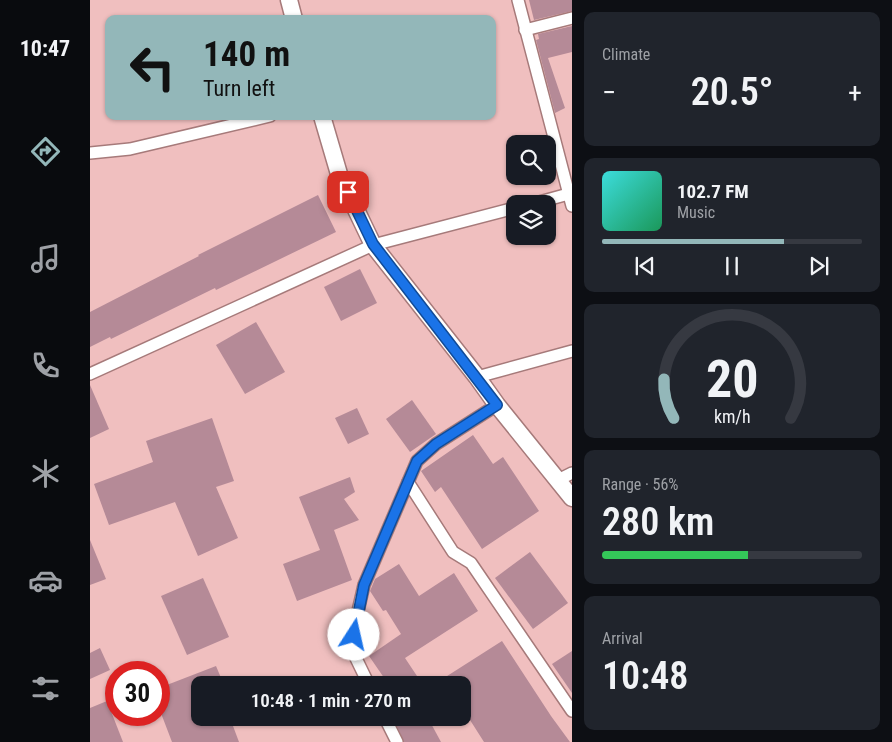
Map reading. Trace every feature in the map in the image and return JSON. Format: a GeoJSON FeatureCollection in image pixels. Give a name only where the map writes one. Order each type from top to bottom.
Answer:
{"type":"FeatureCollection","features":[{"type":"Feature","properties":{"kind":"street"},"geometry":{"type":"LineString","coordinates":[[289,0],[293,15]]}},
{"type":"Feature","properties":{"kind":"street"},"geometry":{"type":"LineString","coordinates":[[518,0],[524,30],[572,206]]}},
{"type":"Feature","properties":{"kind":"street"},"geometry":{"type":"LineString","coordinates":[[524,30],[572,18]]}},
{"type":"Feature","properties":{"kind":"street"},"geometry":{"type":"LineString","coordinates":[[90,153],[130,149],[253,120]]}},
{"type":"Feature","properties":{"kind":"street"},"geometry":{"type":"LineString","coordinates":[[323,120],[339,174],[373,244],[497,405],[565,476],[572,498]]}},
{"type":"Feature","properties":{"kind":"street"},"geometry":{"type":"LineString","coordinates":[[556,198],[570,194]]}},
{"type":"Feature","properties":{"kind":"street"},"geometry":{"type":"LineString","coordinates":[[90,374],[373,244],[506,210]]}},
{"type":"Feature","properties":{"kind":"street"},"geometry":{"type":"LineString","coordinates":[[477,377],[572,351]]}},
{"type":"Feature","properties":{"kind":"street"},"geometry":{"type":"LineString","coordinates":[[365,676],[352,650],[356,620],[364,585],[417,461],[436,444],[497,405]]}},
{"type":"Feature","properties":{"kind":"street"},"geometry":{"type":"LineString","coordinates":[[408,482],[453,552],[471,563],[572,711]]}},
{"type":"Feature","properties":{"kind":"street"},"geometry":{"type":"LineString","coordinates":[[389,726],[397,742]]}},
{"type":"Feature","properties":{"kind":"building"},"geometry":{"type":"Polygon","coordinates":[[[529,0],[572,0],[572,11],[534,20],[529,0]]]}},
{"type":"Feature","properties":{"kind":"building"},"geometry":{"type":"Polygon","coordinates":[[[572,26],[572,52],[548,58],[565,108],[555,113],[536,40],[539,39],[538,34],[572,26]]]}},
{"type":"Feature","properties":{"kind":"building"},"geometry":{"type":"Polygon","coordinates":[[[318,195],[336,232],[216,290],[215,288],[111,339],[110,337],[90,347],[90,312],[318,195]]]}},
{"type":"Feature","properties":{"kind":"building"},"geometry":{"type":"Polygon","coordinates":[[[360,269],[377,303],[341,321],[324,287],[360,269]]]}},
{"type":"Feature","properties":{"kind":"building"},"geometry":{"type":"Polygon","coordinates":[[[256,322],[285,372],[245,394],[216,345],[256,322]]]}},
{"type":"Feature","properties":{"kind":"building"},"geometry":{"type":"Polygon","coordinates":[[[90,385],[109,429],[90,438],[90,385]]]}},
{"type":"Feature","properties":{"kind":"building"},"geometry":{"type":"Polygon","coordinates":[[[412,400],[436,434],[410,452],[386,419],[412,400]]]}},
{"type":"Feature","properties":{"kind":"building"},"geometry":{"type":"Polygon","coordinates":[[[357,408],[369,434],[348,444],[335,418],[357,408]]]}},
{"type":"Feature","properties":{"kind":"building"},"geometry":{"type":"Polygon","coordinates":[[[212,418],[234,481],[216,487],[238,538],[198,556],[175,502],[109,525],[94,484],[153,462],[146,441],[212,418]]]}},
{"type":"Feature","properties":{"kind":"building"},"geometry":{"type":"Polygon","coordinates":[[[473,435],[493,464],[503,457],[539,511],[482,549],[441,487],[435,492],[421,471],[473,435]]]}},
{"type":"Feature","properties":{"kind":"building"},"geometry":{"type":"Polygon","coordinates":[[[350,477],[355,492],[344,499],[359,520],[334,530],[352,580],[297,601],[283,564],[320,550],[299,497],[350,477]]]}},
{"type":"Feature","properties":{"kind":"building"},"geometry":{"type":"Polygon","coordinates":[[[90,540],[106,579],[90,585],[90,540]]]}},
{"type":"Feature","properties":{"kind":"building"},"geometry":{"type":"Polygon","coordinates":[[[530,552],[568,603],[533,629],[495,578],[530,552]]]}},
{"type":"Feature","properties":{"kind":"building"},"geometry":{"type":"Polygon","coordinates":[[[399,564],[419,596],[454,573],[478,611],[405,658],[417,676],[383,676],[369,656],[401,634],[386,610],[383,611],[370,591],[375,579],[399,564]]]}},
{"type":"Feature","properties":{"kind":"building"},"geometry":{"type":"Polygon","coordinates":[[[203,578],[229,637],[187,655],[161,596],[203,578]]]}},
{"type":"Feature","properties":{"kind":"building"},"geometry":{"type":"Polygon","coordinates":[[[502,641],[570,742],[484,742],[471,722],[471,676],[447,676],[502,641]]]}},
{"type":"Feature","properties":{"kind":"building"},"geometry":{"type":"Polygon","coordinates":[[[100,648],[106,661],[105,672],[90,679],[90,653],[100,648]]]}},
{"type":"Feature","properties":{"kind":"building"},"geometry":{"type":"Polygon","coordinates":[[[572,651],[572,693],[552,664],[572,651]]]}},
{"type":"Feature","properties":{"kind":"building"},"geometry":{"type":"Polygon","coordinates":[[[216,666],[220,676],[191,676],[191,726],[233,726],[239,742],[172,742],[166,726],[170,726],[170,684],[216,666]]]}},
{"type":"Feature","properties":{"kind":"building"},"geometry":{"type":"Polygon","coordinates":[[[105,702],[105,726],[117,726],[123,742],[90,742],[90,708],[105,702]]]}},
{"type":"Feature","properties":{"kind":"building"},"geometry":{"type":"Polygon","coordinates":[[[397,726],[432,726],[441,742],[404,742],[397,726]]]}},
{"type":"Feature","properties":{"kind":"route"},"geometry":{"type":"LineString","coordinates":[[348,192],[373,244],[497,405],[436,444],[417,461],[364,585],[354,635]]}}]}
